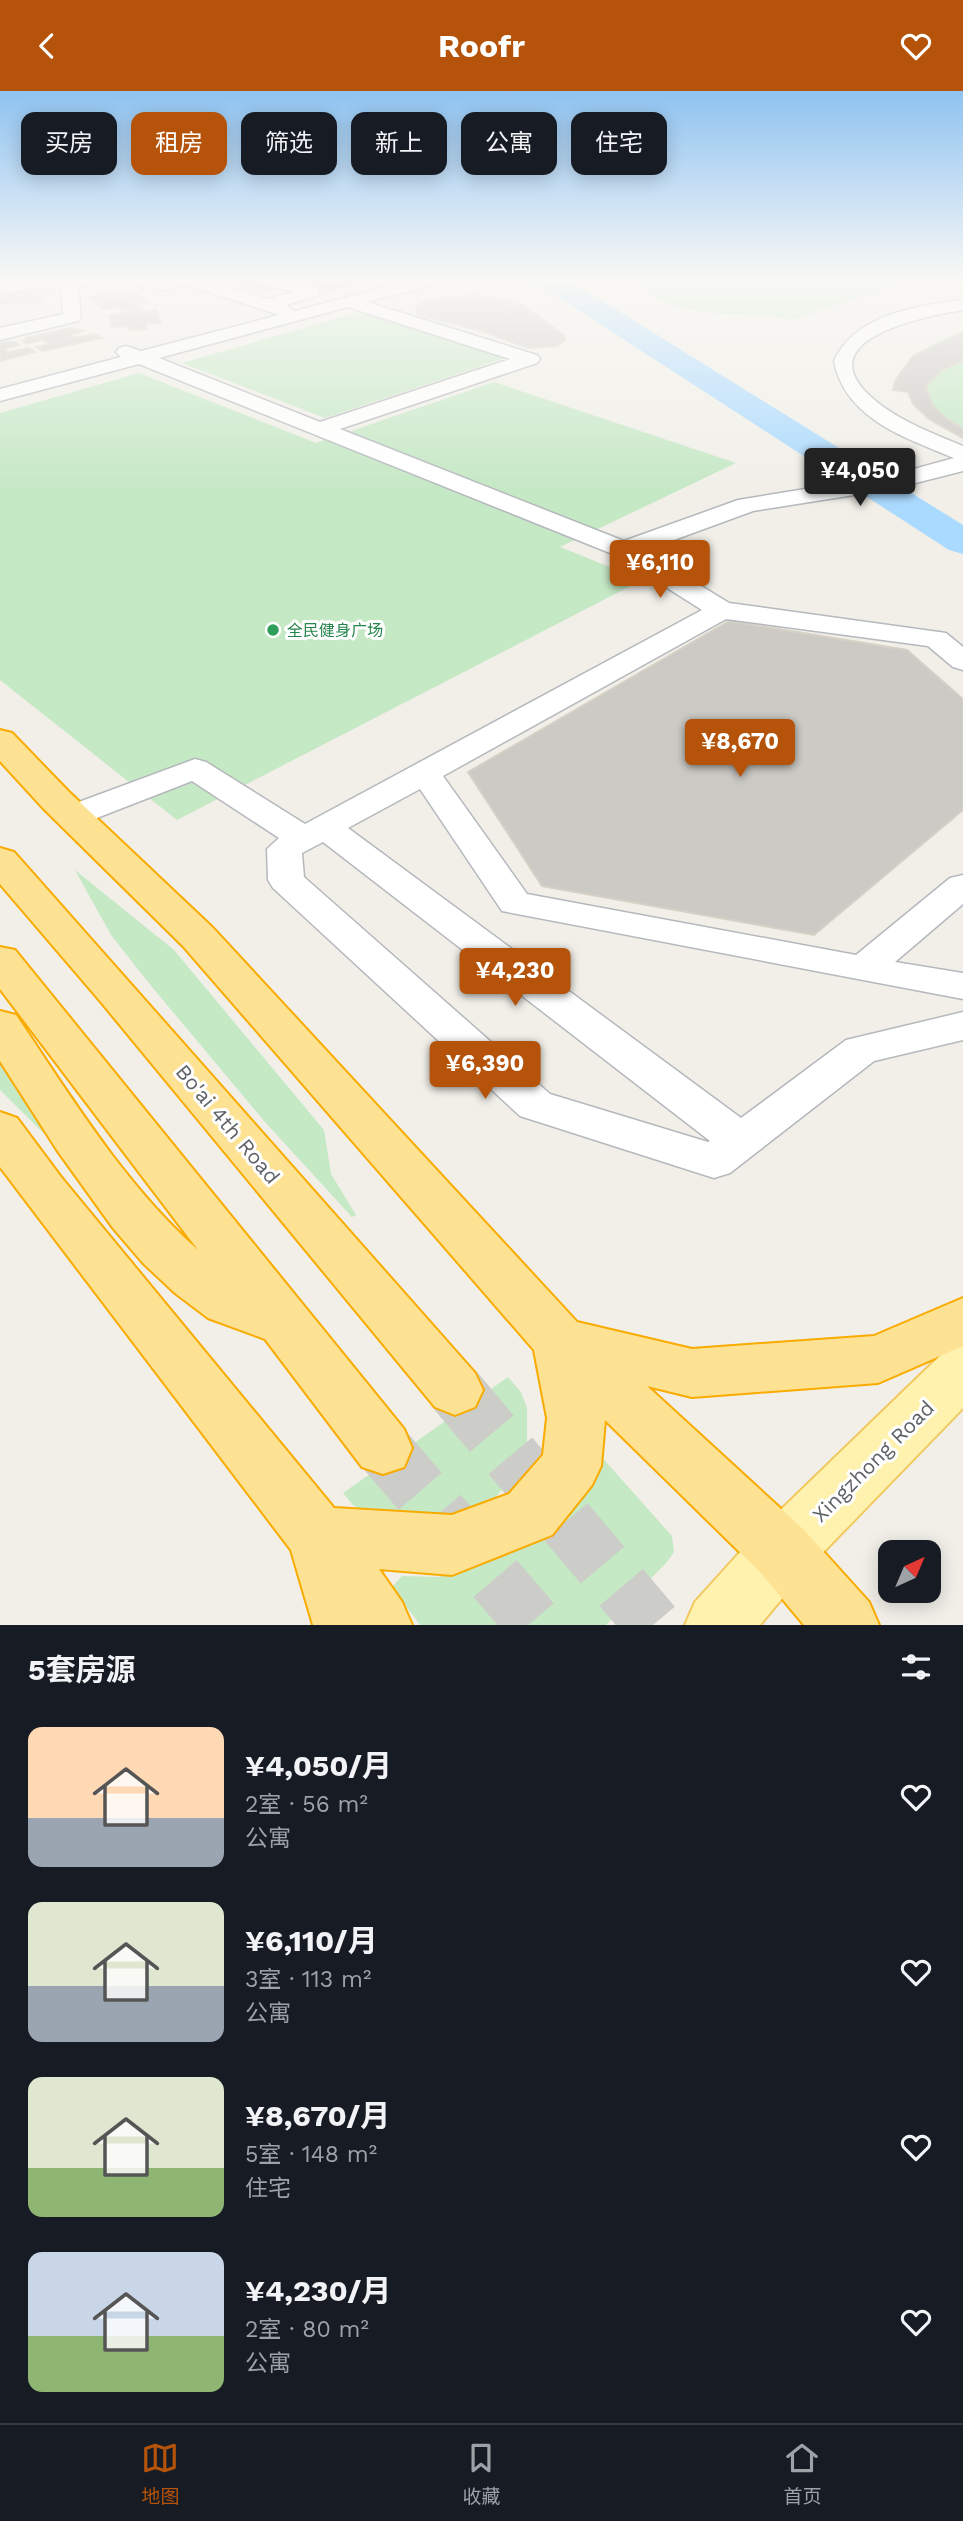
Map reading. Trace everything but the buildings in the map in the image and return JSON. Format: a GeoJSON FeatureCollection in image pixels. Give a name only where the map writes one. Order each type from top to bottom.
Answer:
{"type":"FeatureCollection","features":[{"type":"Feature","properties":{"kind":"highway"},"geometry":{"type":"LineString","coordinates":[[0,740],[72,816],[198,937],[560,1341],[782,1551],[846,1625]]}},
{"type":"Feature","properties":{"kind":"highway","name":"Bo'ai 4th Road"},"geometry":{"type":"LineString","coordinates":[[0,860],[117,992],[455,1390]]}},
{"type":"Feature","properties":{"kind":"highway"},"geometry":{"type":"LineString","coordinates":[[0,960],[383,1448]]}},
{"type":"Feature","properties":{"kind":"highway"},"geometry":{"type":"LineString","coordinates":[[0,1026],[114,1193],[179,1267],[229,1304],[284,1321]]}},
{"type":"Feature","properties":{"kind":"highway"},"geometry":{"type":"LineString","coordinates":[[0,1131],[43,1190],[318,1536],[379,1625]]}},
{"type":"Feature","properties":{"kind":"highway"},"geometry":{"type":"LineString","coordinates":[[560,1341],[692,1373],[878,1359],[963,1321]]}},
{"type":"Feature","properties":{"kind":"highway"},"geometry":{"type":"LineString","coordinates":[[318,1536],[452,1545],[530,1515],[571,1466],[576,1418],[560,1341]]}},
{"type":"Feature","properties":{"kind":"highway"},"geometry":{"type":"LineString","coordinates":[[318,1536],[346,1625]]}},
{"type":"Feature","properties":{"kind":"main road","name":"Xingzhong Road"},"geometry":{"type":"LineString","coordinates":[[718,1625],[782,1551],[963,1370]]}},
{"type":"Feature","properties":{"kind":"street"},"geometry":{"type":"LineString","coordinates":[[0,395],[152,349]]}},
{"type":"Feature","properties":{"kind":"street"},"geometry":{"type":"LineString","coordinates":[[0,385],[157,349]]}},
{"type":"Feature","properties":{"kind":"street"},"geometry":{"type":"LineString","coordinates":[[319,429],[530,359],[497,349]]}},
{"type":"Feature","properties":{"kind":"street"},"geometry":{"type":"LineString","coordinates":[[848,349],[843,370],[853,391],[878,414],[918,436],[963,453]]}},
{"type":"Feature","properties":{"kind":"street"},"geometry":{"type":"LineString","coordinates":[[133,355],[624,550],[722,610],[936,639],[963,661]]}},
{"type":"Feature","properties":{"kind":"street"},"geometry":{"type":"LineString","coordinates":[[624,550],[706,517],[762,502],[897,479],[963,463]]}},
{"type":"Feature","properties":{"kind":"street"},"geometry":{"type":"LineString","coordinates":[[722,610],[284,849],[286,880],[535,1105],[714,1161],[861,1049],[963,1027]]}},
{"type":"Feature","properties":{"kind":"street"},"geometry":{"type":"LineString","coordinates":[[72,816],[195,769],[314,832],[741,1142]]}},
{"type":"Feature","properties":{"kind":"street"},"geometry":{"type":"LineString","coordinates":[[425,773],[515,903],[963,986]]}},
{"type":"Feature","properties":{"kind":"street"},"geometry":{"type":"LineString","coordinates":[[863,969],[963,886]]}},
{"type":"Feature","properties":{"kind":"green space"},"geometry":{"type":"Polygon","coordinates":[[[232,349],[475,349],[505,358],[325,418],[182,363],[232,349]]]}},
{"type":"Feature","properties":{"kind":"green space"},"geometry":{"type":"Polygon","coordinates":[[[926,349],[963,349],[963,438],[931,420],[908,392],[893,390],[903,368],[926,349]]]}},
{"type":"Feature","properties":{"kind":"green space","name":"全民健身广场"},"geometry":{"type":"Polygon","coordinates":[[[139,373],[316,443],[494,382],[736,463],[560,547],[642,580],[177,820],[0,680],[0,413],[139,373]]]}},
{"type":"Feature","properties":{"kind":"green space"},"geometry":{"type":"Polygon","coordinates":[[[75,870],[174,950],[324,1130],[331,1174],[356,1215],[352,1217],[265,1122],[152,987],[111,935],[75,870]]]}},
{"type":"Feature","properties":{"kind":"green space"},"geometry":{"type":"Polygon","coordinates":[[[0,1054],[89,1178],[0,1090],[0,1054]]]}},
{"type":"Feature","properties":{"kind":"green space"},"geometry":{"type":"Polygon","coordinates":[[[508,1377],[521,1392],[527,1408],[527,1443],[512,1477],[492,1502],[467,1519],[367,1514],[353,1505],[343,1493],[508,1377]]]}},
{"type":"Feature","properties":{"kind":"green space"},"geometry":{"type":"Polygon","coordinates":[[[582,1435],[672,1536],[674,1552],[667,1562],[606,1625],[420,1625],[392,1587],[402,1576],[439,1577],[512,1551],[535,1532],[582,1435]]]}},
{"type":"Feature","properties":{"kind":"waterway"},"geometry":{"type":"LineString","coordinates":[[658,349],[963,542]]}},
{"type":"Feature","properties":{"kind":"tunnel"},"geometry":{"type":"LineString","coordinates":[[455,1390],[653,1625]]}},
{"type":"Feature","properties":{"kind":"tunnel"},"geometry":{"type":"LineString","coordinates":[[383,1448],[535,1625]]}},
{"type":"Feature","properties":{"kind":"place","name":"全民健身广场"},"geometry":{"type":"Point","coordinates":[273,630]}}]}
